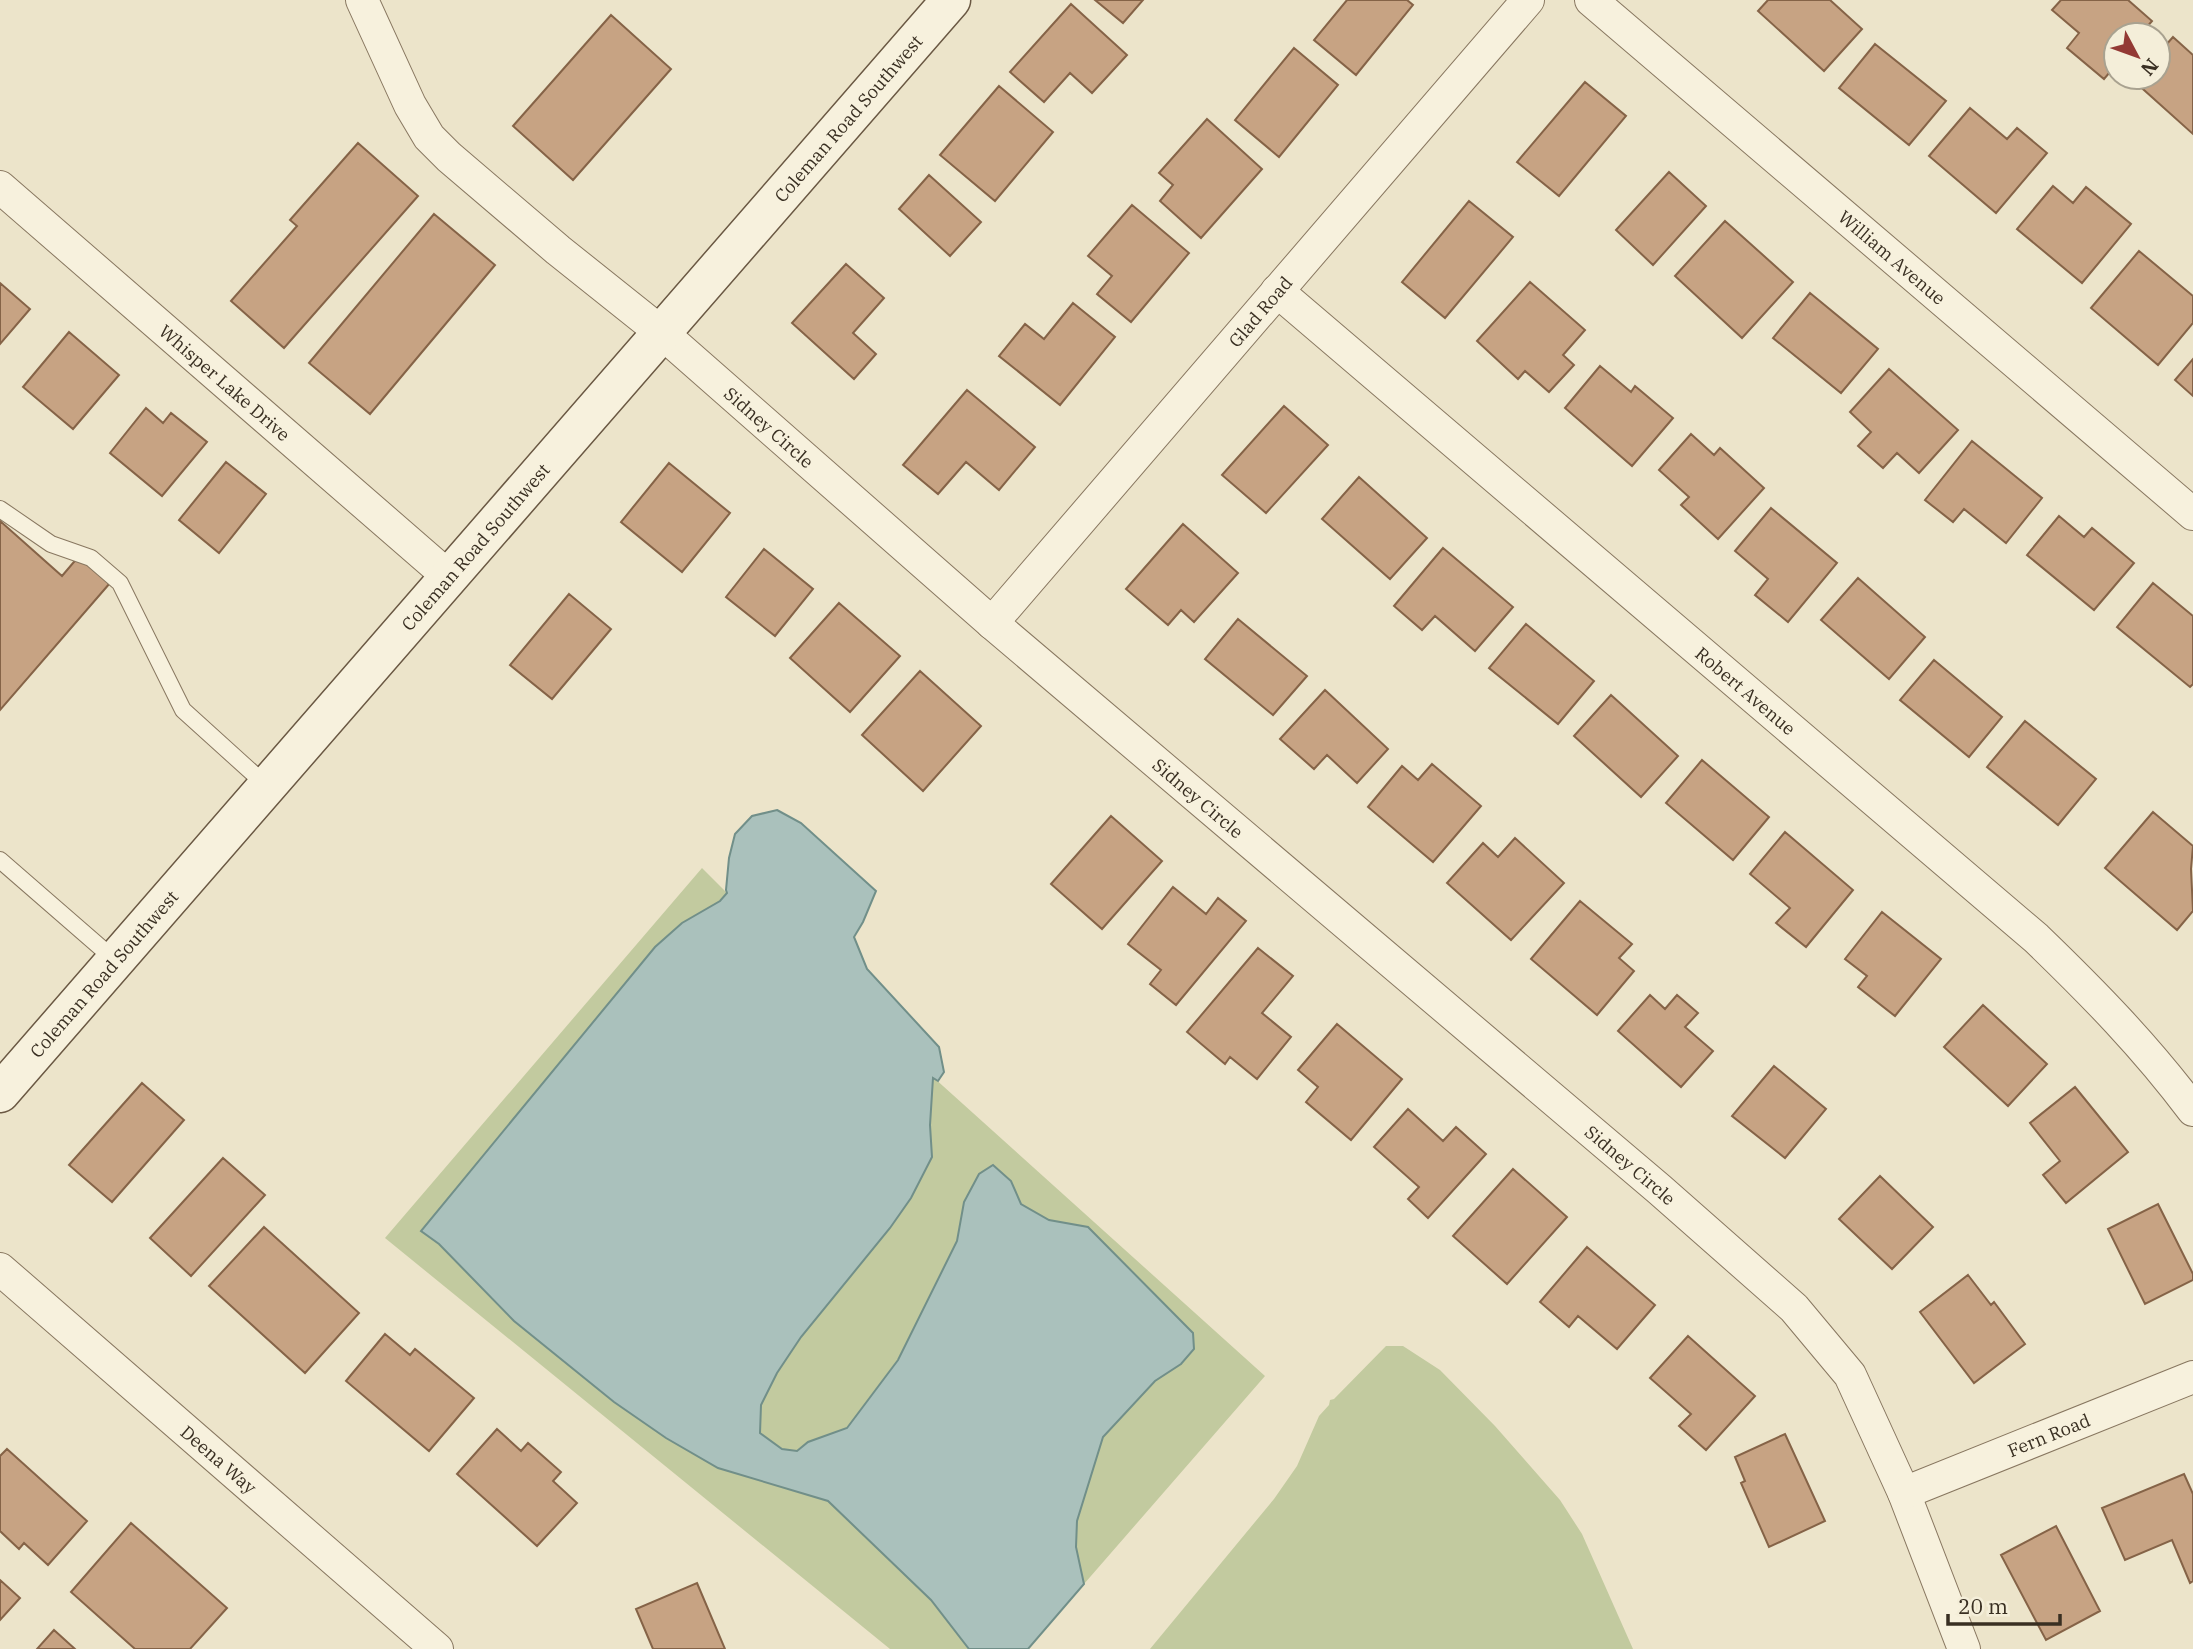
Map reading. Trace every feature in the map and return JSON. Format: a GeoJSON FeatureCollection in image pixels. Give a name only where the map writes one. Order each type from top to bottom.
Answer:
{"type":"FeatureCollection","features":[{"type":"Feature","properties":{"kind":"street","name":"Sidney Circle"},"geometry":{"type":"LineString","coordinates":[[362,0],[410,105],[429,137],[449,157],[662,333],[992,623],[1659,1189],[1794,1308],[1850,1375],[1903,1493],[1964,1649]]}},
{"type":"Feature","properties":{"kind":"street","name":"Coleman Road Southwest"},"geometry":{"type":"LineString","coordinates":[[0,1093],[951,0]]}},
{"type":"Feature","properties":{"kind":"street","name":"Glad Road"},"geometry":{"type":"LineString","coordinates":[[992,623],[1528,0]]}},
{"type":"Feature","properties":{"kind":"street","name":"William Avenue"},"geometry":{"type":"LineString","coordinates":[[1591,0],[2193,514]]}},
{"type":"Feature","properties":{"kind":"street","name":"Whisper Lake Drive"},"geometry":{"type":"LineString","coordinates":[[0,187],[449,576]]}},
{"type":"Feature","properties":{"kind":"street","name":"Robert Avenue"},"geometry":{"type":"LineString","coordinates":[[1278,291],[2036,938],[2098,998],[2156,1061],[2193,1110]]}},
{"type":"Feature","properties":{"kind":"street","name":"Deena Way"},"geometry":{"type":"LineString","coordinates":[[0,1269],[437,1649]]}},
{"type":"Feature","properties":{"kind":"street","name":"Fern Road"},"geometry":{"type":"LineString","coordinates":[[1903,1493],[2193,1377]]}},
{"type":"Feature","properties":{"kind":"lane"},"geometry":{"type":"LineString","coordinates":[[0,509],[51,544],[91,558],[120,583],[183,710],[267,786]]}},
{"type":"Feature","properties":{"kind":"lane"},"geometry":{"type":"LineString","coordinates":[[0,860],[116,960]]}},
{"type":"Feature","properties":{"kind":"green space"},"geometry":{"type":"Polygon","coordinates":[[[702,868],[727,893],[720,901],[682,923],[655,947],[421,1231],[439,1244],[514,1321],[666,1438],[718,1468],[828,1501],[931,1600],[969,1649],[890,1649],[385,1238],[702,868]]]}},
{"type":"Feature","properties":{"kind":"green space"},"geometry":{"type":"Polygon","coordinates":[[[933,1077],[1265,1376],[1084,1584],[1076,1547],[1077,1521],[1103,1436],[1155,1381],[1181,1364],[1194,1349],[1146,1286],[1088,1227],[1049,1220],[1021,1204],[1011,1181],[964,1202],[957,1241],[898,1359],[847,1428],[808,1442],[797,1451],[782,1449],[760,1433],[761,1405],[777,1373],[801,1337],[890,1228],[911,1198],[932,1157],[930,1125],[933,1077]]]}},
{"type":"Feature","properties":{"kind":"green space"},"geometry":{"type":"Polygon","coordinates":[[[1386,1346],[1403,1346],[1440,1370],[1495,1426],[1560,1500],[1582,1534],[1633,1649],[1150,1649],[1274,1499],[1297,1466],[1319,1416],[1330,1400],[1386,1346]]]}},
{"type":"Feature","properties":{"kind":"water"},"geometry":{"type":"Polygon","coordinates":[[[777,810],[801,823],[876,891],[854,937],[867,969],[939,1047],[944,1072],[938,1081],[933,1078],[930,1125],[932,1157],[911,1198],[890,1228],[801,1337],[777,1373],[761,1405],[760,1433],[782,1449],[797,1451],[808,1442],[847,1428],[898,1360],[957,1241],[964,1202],[979,1174],[993,1165],[1011,1181],[1021,1204],[1049,1220],[1088,1227],[1193,1333],[1194,1349],[1181,1364],[1155,1381],[1103,1437],[1077,1521],[1076,1547],[1084,1584],[1028,1649],[969,1649],[931,1600],[828,1501],[718,1468],[666,1438],[614,1402],[514,1321],[439,1244],[421,1231],[655,947],[682,923],[720,901],[727,893],[729,858],[735,834],[752,816],[777,810]]]}},
{"type":"Feature","properties":{"kind":"building"},"geometry":{"type":"Polygon","coordinates":[[[1095,0],[1143,0],[1123,23],[1095,0]]]}},
{"type":"Feature","properties":{"kind":"building"},"geometry":{"type":"Polygon","coordinates":[[[1347,0],[1407,0],[1413,5],[1356,75],[1314,40],[1347,0]]]}},
{"type":"Feature","properties":{"kind":"building"},"geometry":{"type":"Polygon","coordinates":[[[1768,0],[1830,0],[1862,29],[1824,71],[1758,11],[1768,0]]]}},
{"type":"Feature","properties":{"kind":"building"},"geometry":{"type":"Polygon","coordinates":[[[2061,0],[2128,0],[2152,21],[2102,21],[2102,77],[2067,48],[2079,33],[2052,10],[2061,0]]]}},
{"type":"Feature","properties":{"kind":"building"},"geometry":{"type":"Polygon","coordinates":[[[1071,4],[1127,55],[1092,93],[1070,73],[1044,102],[1010,72],[1071,4]]]}},
{"type":"Feature","properties":{"kind":"building"},"geometry":{"type":"Polygon","coordinates":[[[611,15],[671,69],[573,180],[513,126],[611,15]]]}},
{"type":"Feature","properties":{"kind":"building"},"geometry":{"type":"Polygon","coordinates":[[[2172,38],[2193,55],[2193,134],[2145,91],[2172,91],[2172,38]]]}},
{"type":"Feature","properties":{"kind":"building"},"geometry":{"type":"Polygon","coordinates":[[[1875,44],[1946,101],[1909,145],[1839,88],[1875,44]]]}},
{"type":"Feature","properties":{"kind":"building"},"geometry":{"type":"Polygon","coordinates":[[[1294,48],[1338,85],[1279,157],[1235,120],[1294,48]]]}},
{"type":"Feature","properties":{"kind":"building"},"geometry":{"type":"Polygon","coordinates":[[[1585,82],[1626,116],[1559,196],[1517,162],[1585,82]]]}},
{"type":"Feature","properties":{"kind":"building"},"geometry":{"type":"Polygon","coordinates":[[[999,86],[1053,132],[995,201],[940,155],[999,86]]]}},
{"type":"Feature","properties":{"kind":"building"},"geometry":{"type":"Polygon","coordinates":[[[1970,108],[2007,139],[2017,128],[2047,153],[1996,213],[1929,156],[1970,108]]]}},
{"type":"Feature","properties":{"kind":"building"},"geometry":{"type":"Polygon","coordinates":[[[1207,119],[1262,169],[1201,238],[1160,201],[1173,185],[1159,173],[1207,119]]]}},
{"type":"Feature","properties":{"kind":"building"},"geometry":{"type":"Polygon","coordinates":[[[358,143],[418,196],[284,348],[231,301],[297,226],[290,220],[358,143]]]}},
{"type":"Feature","properties":{"kind":"building"},"geometry":{"type":"Polygon","coordinates":[[[1669,172],[1706,206],[1653,265],[1616,230],[1669,172]]]}},
{"type":"Feature","properties":{"kind":"building"},"geometry":{"type":"Polygon","coordinates":[[[929,175],[981,222],[950,256],[899,209],[929,175]]]}},
{"type":"Feature","properties":{"kind":"building"},"geometry":{"type":"Polygon","coordinates":[[[2053,186],[2073,203],[2086,187],[2131,224],[2082,283],[2017,229],[2053,186]]]}},
{"type":"Feature","properties":{"kind":"building"},"geometry":{"type":"Polygon","coordinates":[[[1469,201],[1513,237],[1445,318],[1402,282],[1469,201]]]}},
{"type":"Feature","properties":{"kind":"building"},"geometry":{"type":"Polygon","coordinates":[[[1132,205],[1189,253],[1131,322],[1097,294],[1112,276],[1088,256],[1132,205]]]}},
{"type":"Feature","properties":{"kind":"building"},"geometry":{"type":"Polygon","coordinates":[[[434,214],[495,265],[370,414],[309,363],[434,214]]]}},
{"type":"Feature","properties":{"kind":"building"},"geometry":{"type":"Polygon","coordinates":[[[1725,221],[1793,282],[1742,338],[1675,276],[1725,221]]]}},
{"type":"Feature","properties":{"kind":"building"},"geometry":{"type":"Polygon","coordinates":[[[2139,251],[2193,296],[2193,323],[2158,365],[2091,308],[2139,251]]]}},
{"type":"Feature","properties":{"kind":"building"},"geometry":{"type":"Polygon","coordinates":[[[846,264],[884,298],[853,333],[876,354],[854,379],[792,323],[846,264]]]}},
{"type":"Feature","properties":{"kind":"building"},"geometry":{"type":"Polygon","coordinates":[[[1530,282],[1585,330],[1563,355],[1574,365],[1549,392],[1525,371],[1518,379],[1477,341],[1530,282]]]}},
{"type":"Feature","properties":{"kind":"building"},"geometry":{"type":"Polygon","coordinates":[[[0,283],[30,309],[0,344],[0,283]]]}},
{"type":"Feature","properties":{"kind":"building"},"geometry":{"type":"Polygon","coordinates":[[[1810,293],[1878,349],[1841,393],[1773,338],[1810,293]]]}},
{"type":"Feature","properties":{"kind":"building"},"geometry":{"type":"Polygon","coordinates":[[[1073,303],[1115,337],[1060,405],[999,356],[1025,324],[1044,339],[1073,303]]]}},
{"type":"Feature","properties":{"kind":"building"},"geometry":{"type":"Polygon","coordinates":[[[69,332],[119,375],[73,429],[23,387],[69,332]]]}},
{"type":"Feature","properties":{"kind":"building"},"geometry":{"type":"Polygon","coordinates":[[[2193,359],[2193,396],[2175,380],[2193,359]]]}},
{"type":"Feature","properties":{"kind":"building"},"geometry":{"type":"Polygon","coordinates":[[[1600,366],[1631,392],[1635,386],[1673,418],[1632,466],[1565,408],[1600,366]]]}},
{"type":"Feature","properties":{"kind":"building"},"geometry":{"type":"Polygon","coordinates":[[[1889,369],[1958,430],[1919,473],[1897,453],[1883,468],[1858,446],[1871,432],[1850,412],[1889,369]]]}},
{"type":"Feature","properties":{"kind":"building"},"geometry":{"type":"Polygon","coordinates":[[[967,390],[1035,447],[999,490],[966,462],[938,494],[903,465],[967,390]]]}},
{"type":"Feature","properties":{"kind":"building"},"geometry":{"type":"Polygon","coordinates":[[[1284,406],[1328,445],[1266,513],[1222,475],[1284,406]]]}},
{"type":"Feature","properties":{"kind":"building"},"geometry":{"type":"Polygon","coordinates":[[[146,408],[163,423],[171,413],[207,442],[162,496],[110,453],[146,408]]]}},
{"type":"Feature","properties":{"kind":"building"},"geometry":{"type":"Polygon","coordinates":[[[1691,434],[1714,455],[1720,448],[1764,488],[1718,539],[1681,505],[1689,497],[1659,470],[1691,434]]]}},
{"type":"Feature","properties":{"kind":"building"},"geometry":{"type":"Polygon","coordinates":[[[1972,441],[2042,498],[2006,543],[1964,509],[1953,522],[1925,500],[1972,441]]]}},
{"type":"Feature","properties":{"kind":"building"},"geometry":{"type":"Polygon","coordinates":[[[226,462],[266,494],[219,553],[179,520],[226,462]]]}},
{"type":"Feature","properties":{"kind":"building"},"geometry":{"type":"Polygon","coordinates":[[[669,463],[730,513],[682,572],[621,522],[669,463]]]}},
{"type":"Feature","properties":{"kind":"building"},"geometry":{"type":"Polygon","coordinates":[[[1359,477],[1427,538],[1390,579],[1322,519],[1359,477]]]}},
{"type":"Feature","properties":{"kind":"building"},"geometry":{"type":"Polygon","coordinates":[[[1771,508],[1837,563],[1788,622],[1755,595],[1768,579],[1735,551],[1771,508]]]}},
{"type":"Feature","properties":{"kind":"building"},"geometry":{"type":"Polygon","coordinates":[[[2059,516],[2084,537],[2092,528],[2134,563],[2094,610],[2027,555],[2059,516]]]}},
{"type":"Feature","properties":{"kind":"building"},"geometry":{"type":"Polygon","coordinates":[[[0,521],[62,576],[79,556],[110,583],[0,710],[0,521]]]}},
{"type":"Feature","properties":{"kind":"building"},"geometry":{"type":"Polygon","coordinates":[[[1183,524],[1238,573],[1194,622],[1181,610],[1168,625],[1126,589],[1183,524]]]}},
{"type":"Feature","properties":{"kind":"building"},"geometry":{"type":"Polygon","coordinates":[[[1443,548],[1513,607],[1475,651],[1435,616],[1422,630],[1394,606],[1443,548]]]}},
{"type":"Feature","properties":{"kind":"building"},"geometry":{"type":"Polygon","coordinates":[[[764,549],[813,589],[775,636],[726,597],[764,549]]]}},
{"type":"Feature","properties":{"kind":"building"},"geometry":{"type":"Polygon","coordinates":[[[1858,578],[1925,637],[1889,679],[1821,620],[1858,578]]]}},
{"type":"Feature","properties":{"kind":"building"},"geometry":{"type":"Polygon","coordinates":[[[2153,583],[2193,616],[2193,684],[2190,687],[2117,627],[2153,583]]]}},
{"type":"Feature","properties":{"kind":"building"},"geometry":{"type":"Polygon","coordinates":[[[569,594],[611,629],[552,699],[510,665],[569,594]]]}},
{"type":"Feature","properties":{"kind":"building"},"geometry":{"type":"Polygon","coordinates":[[[839,603],[900,656],[850,712],[790,658],[839,603]]]}},
{"type":"Feature","properties":{"kind":"building"},"geometry":{"type":"Polygon","coordinates":[[[1238,619],[1307,676],[1273,715],[1205,659],[1238,619]]]}},
{"type":"Feature","properties":{"kind":"building"},"geometry":{"type":"Polygon","coordinates":[[[1526,624],[1594,681],[1558,724],[1489,668],[1526,624]]]}},
{"type":"Feature","properties":{"kind":"building"},"geometry":{"type":"Polygon","coordinates":[[[1934,660],[2002,717],[1969,757],[1900,700],[1934,660]]]}},
{"type":"Feature","properties":{"kind":"building"},"geometry":{"type":"Polygon","coordinates":[[[920,671],[981,726],[923,791],[862,735],[920,671]]]}},
{"type":"Feature","properties":{"kind":"building"},"geometry":{"type":"Polygon","coordinates":[[[1325,690],[1388,749],[1357,783],[1327,755],[1314,769],[1280,739],[1325,690]]]}},
{"type":"Feature","properties":{"kind":"building"},"geometry":{"type":"Polygon","coordinates":[[[1611,695],[1678,756],[1641,797],[1574,736],[1611,695]]]}},
{"type":"Feature","properties":{"kind":"building"},"geometry":{"type":"Polygon","coordinates":[[[2025,721],[2096,779],[2058,825],[1987,767],[2025,721]]]}},
{"type":"Feature","properties":{"kind":"building"},"geometry":{"type":"Polygon","coordinates":[[[1702,760],[1769,817],[1733,860],[1666,803],[1702,760]]]}},
{"type":"Feature","properties":{"kind":"building"},"geometry":{"type":"Polygon","coordinates":[[[1432,764],[1481,806],[1433,862],[1368,807],[1402,766],[1418,780],[1432,764]]]}},
{"type":"Feature","properties":{"kind":"building"},"geometry":{"type":"Polygon","coordinates":[[[2153,812],[2193,846],[2193,911],[2177,930],[2105,868],[2153,812]]]}},
{"type":"Feature","properties":{"kind":"building"},"geometry":{"type":"Polygon","coordinates":[[[1111,816],[1162,861],[1102,929],[1051,884],[1111,816]]]}},
{"type":"Feature","properties":{"kind":"building"},"geometry":{"type":"Polygon","coordinates":[[[1785,832],[1853,890],[1806,947],[1776,923],[1790,908],[1750,874],[1785,832]]]}},
{"type":"Feature","properties":{"kind":"building"},"geometry":{"type":"Polygon","coordinates":[[[1515,838],[1564,883],[1511,940],[1447,883],[1483,843],[1498,857],[1515,838]]]}},
{"type":"Feature","properties":{"kind":"building"},"geometry":{"type":"Polygon","coordinates":[[[1173,887],[1206,914],[1218,898],[1246,921],[1176,1005],[1150,984],[1161,970],[1128,944],[1173,887]]]}},
{"type":"Feature","properties":{"kind":"building"},"geometry":{"type":"Polygon","coordinates":[[[1580,901],[1632,944],[1619,958],[1634,971],[1597,1015],[1531,959],[1580,901]]]}},
{"type":"Feature","properties":{"kind":"building"},"geometry":{"type":"Polygon","coordinates":[[[1882,912],[1941,959],[1895,1016],[1858,987],[1867,976],[1845,959],[1882,912]]]}},
{"type":"Feature","properties":{"kind":"building"},"geometry":{"type":"Polygon","coordinates":[[[1258,948],[1293,976],[1262,1013],[1291,1037],[1257,1079],[1230,1057],[1225,1064],[1187,1032],[1258,948]]]}},
{"type":"Feature","properties":{"kind":"building"},"geometry":{"type":"Polygon","coordinates":[[[1650,995],[1665,1009],[1677,995],[1698,1013],[1685,1027],[1713,1051],[1681,1087],[1618,1031],[1650,995]]]}},
{"type":"Feature","properties":{"kind":"building"},"geometry":{"type":"Polygon","coordinates":[[[1983,1005],[2047,1064],[2008,1106],[1944,1047],[1983,1005]]]}},
{"type":"Feature","properties":{"kind":"building"},"geometry":{"type":"Polygon","coordinates":[[[1337,1024],[1402,1079],[1351,1140],[1306,1102],[1318,1087],[1298,1070],[1337,1024]]]}},
{"type":"Feature","properties":{"kind":"building"},"geometry":{"type":"Polygon","coordinates":[[[1774,1066],[1826,1109],[1785,1158],[1732,1116],[1774,1066]]]}},
{"type":"Feature","properties":{"kind":"building"},"geometry":{"type":"Polygon","coordinates":[[[142,1083],[184,1120],[112,1202],[69,1165],[142,1083]]]}},
{"type":"Feature","properties":{"kind":"building"},"geometry":{"type":"Polygon","coordinates":[[[2075,1087],[2128,1152],[2066,1203],[2043,1175],[2060,1161],[2030,1123],[2075,1087]]]}},
{"type":"Feature","properties":{"kind":"building"},"geometry":{"type":"Polygon","coordinates":[[[1408,1109],[1443,1141],[1456,1127],[1486,1154],[1428,1218],[1408,1199],[1419,1187],[1374,1147],[1408,1109]]]}},
{"type":"Feature","properties":{"kind":"building"},"geometry":{"type":"Polygon","coordinates":[[[223,1158],[265,1195],[191,1276],[150,1238],[223,1158]]]}},
{"type":"Feature","properties":{"kind":"building"},"geometry":{"type":"Polygon","coordinates":[[[1513,1169],[1567,1217],[1507,1284],[1453,1236],[1513,1169]]]}},
{"type":"Feature","properties":{"kind":"building"},"geometry":{"type":"Polygon","coordinates":[[[1880,1176],[1933,1227],[1892,1269],[1839,1219],[1880,1176]]]}},
{"type":"Feature","properties":{"kind":"building"},"geometry":{"type":"Polygon","coordinates":[[[2158,1204],[2193,1274],[2193,1280],[2145,1304],[2108,1229],[2158,1204]]]}},
{"type":"Feature","properties":{"kind":"building"},"geometry":{"type":"Polygon","coordinates":[[[264,1227],[359,1313],[305,1373],[209,1286],[264,1227]]]}},
{"type":"Feature","properties":{"kind":"building"},"geometry":{"type":"Polygon","coordinates":[[[1587,1247],[1655,1305],[1617,1349],[1578,1316],[1569,1327],[1540,1302],[1587,1247]]]}},
{"type":"Feature","properties":{"kind":"building"},"geometry":{"type":"Polygon","coordinates":[[[1968,1275],[1991,1305],[1994,1302],[2025,1344],[1974,1383],[1920,1312],[1968,1275]]]}},
{"type":"Feature","properties":{"kind":"building"},"geometry":{"type":"Polygon","coordinates":[[[385,1334],[410,1355],[415,1349],[474,1398],[429,1451],[346,1381],[385,1334]]]}},
{"type":"Feature","properties":{"kind":"building"},"geometry":{"type":"Polygon","coordinates":[[[1688,1336],[1755,1396],[1706,1450],[1679,1426],[1691,1414],[1650,1378],[1688,1336]]]}},
{"type":"Feature","properties":{"kind":"building"},"geometry":{"type":"Polygon","coordinates":[[[497,1429],[521,1451],[528,1443],[561,1472],[553,1481],[577,1503],[537,1546],[457,1474],[497,1429]]]}},
{"type":"Feature","properties":{"kind":"building"},"geometry":{"type":"Polygon","coordinates":[[[1785,1434],[1825,1521],[1769,1547],[1741,1483],[1745,1481],[1735,1457],[1785,1434]]]}},
{"type":"Feature","properties":{"kind":"building"},"geometry":{"type":"Polygon","coordinates":[[[7,1449],[87,1521],[48,1565],[24,1543],[19,1549],[0,1531],[0,1456],[7,1449]]]}},
{"type":"Feature","properties":{"kind":"building"},"geometry":{"type":"Polygon","coordinates":[[[2184,1474],[2193,1494],[2193,1581],[2190,1583],[2172,1540],[2125,1560],[2102,1508],[2184,1474]]]}},
{"type":"Feature","properties":{"kind":"building"},"geometry":{"type":"Polygon","coordinates":[[[131,1523],[227,1608],[190,1649],[135,1649],[71,1592],[131,1523]]]}},
{"type":"Feature","properties":{"kind":"building"},"geometry":{"type":"Polygon","coordinates":[[[2056,1526],[2100,1611],[2046,1640],[2001,1555],[2056,1526]]]}},
{"type":"Feature","properties":{"kind":"building"},"geometry":{"type":"Polygon","coordinates":[[[0,1580],[20,1598],[0,1620],[0,1580]]]}},
{"type":"Feature","properties":{"kind":"building"},"geometry":{"type":"Polygon","coordinates":[[[697,1583],[725,1649],[653,1649],[636,1609],[697,1583]]]}},
{"type":"Feature","properties":{"kind":"building"},"geometry":{"type":"Polygon","coordinates":[[[54,1630],[75,1649],[37,1649],[54,1630]]]}}]}
